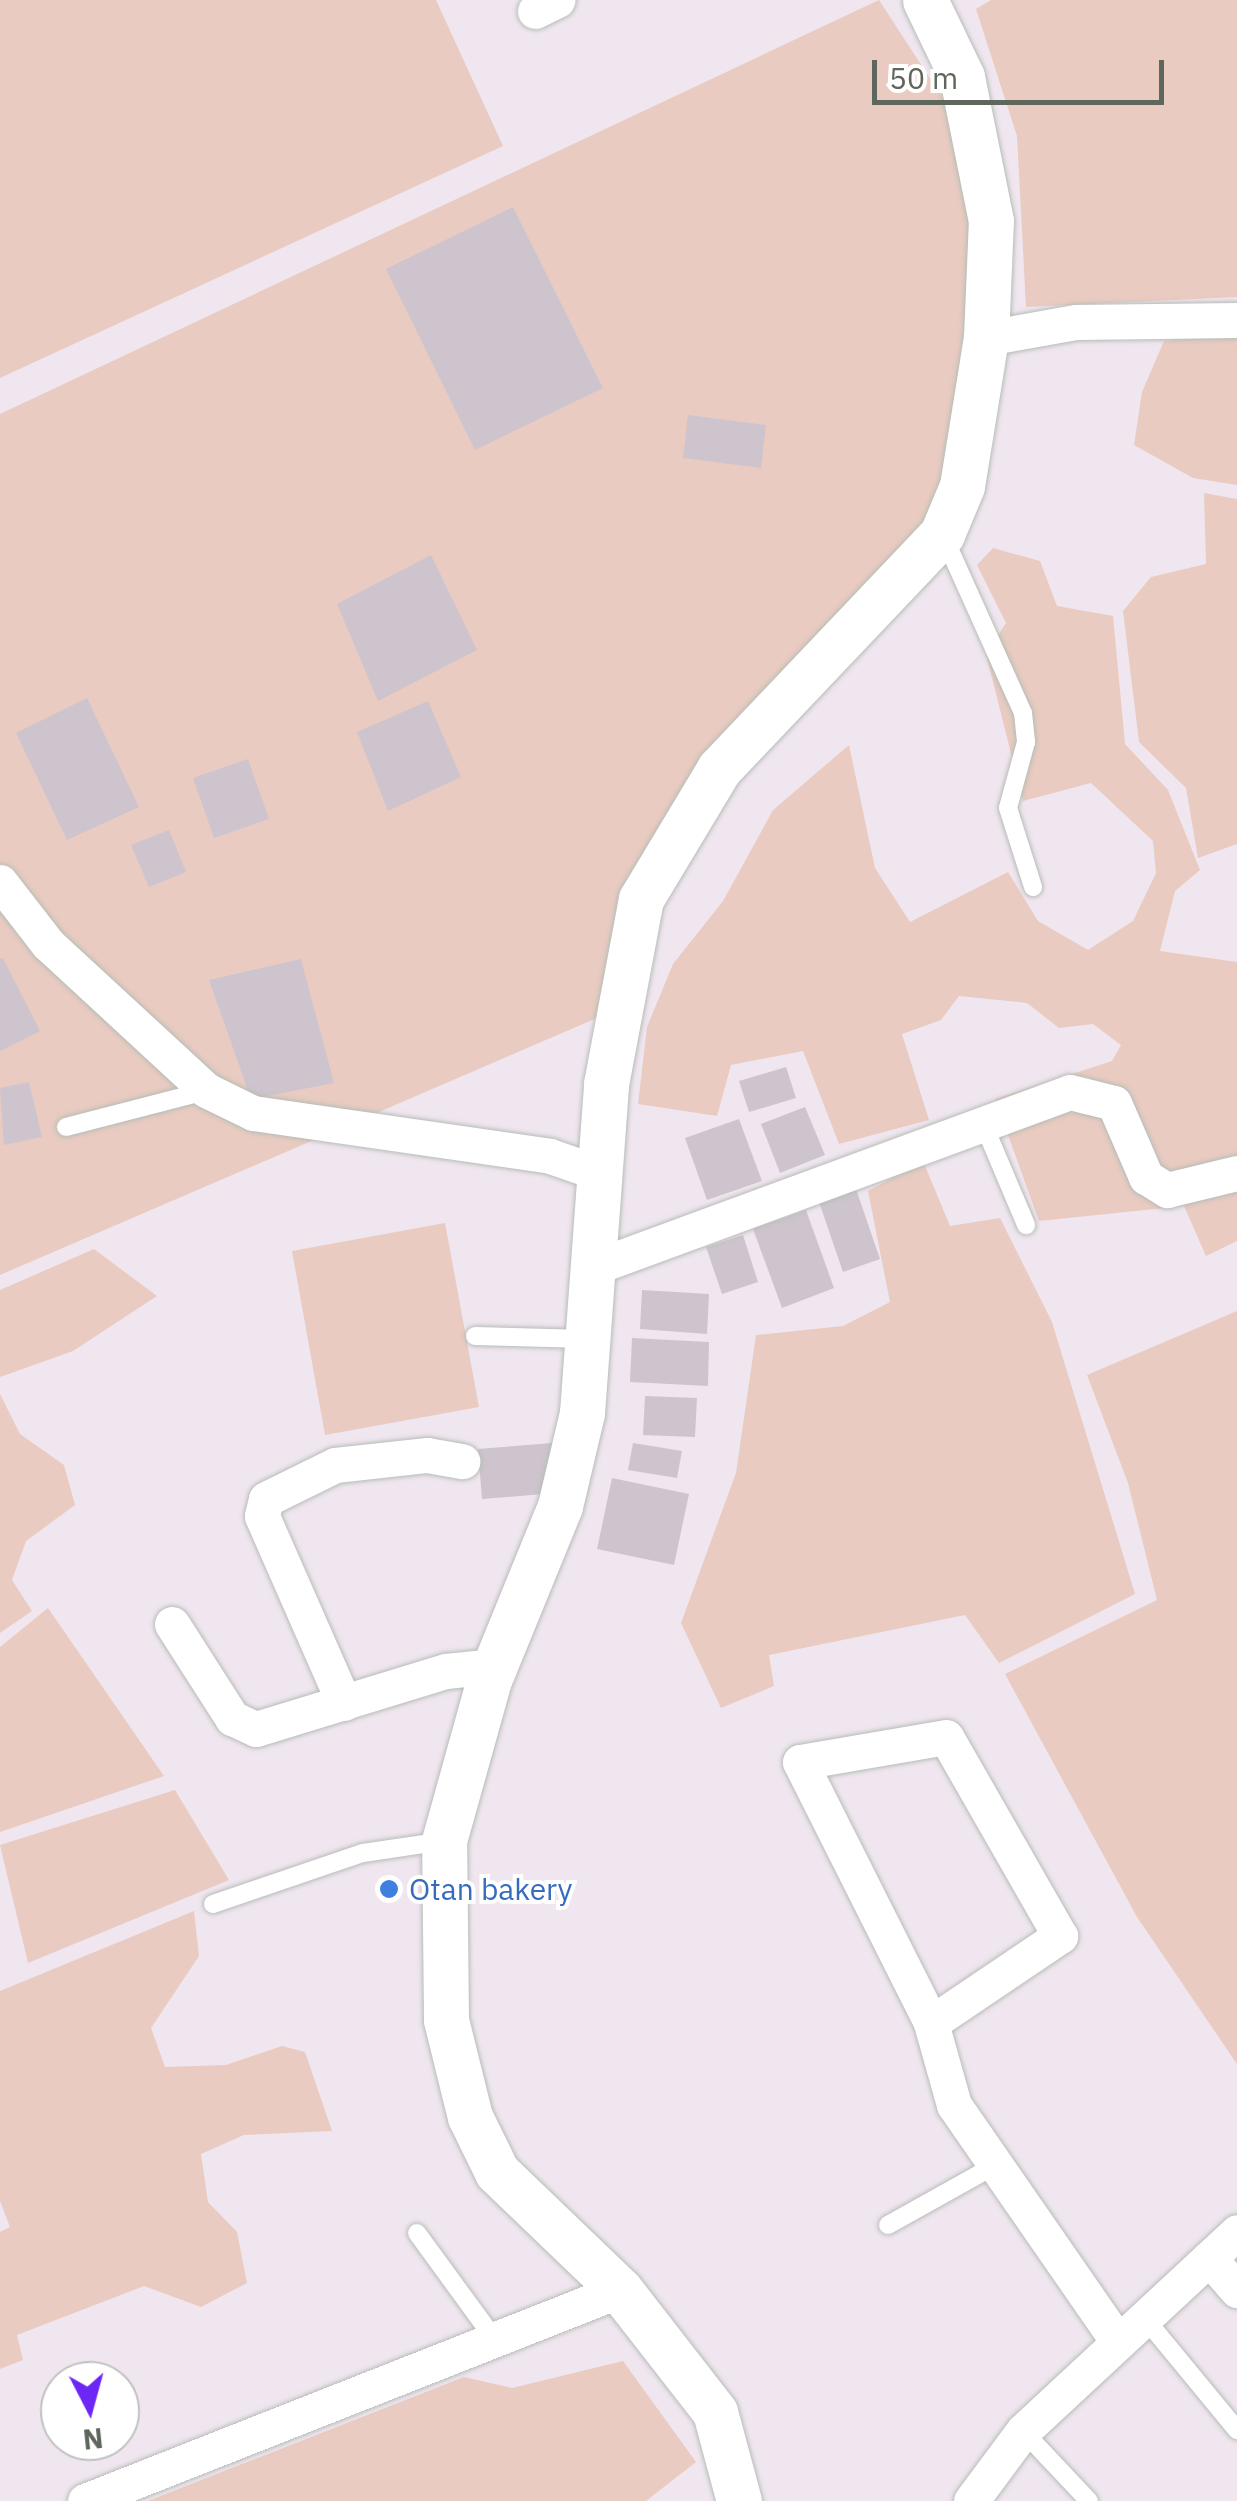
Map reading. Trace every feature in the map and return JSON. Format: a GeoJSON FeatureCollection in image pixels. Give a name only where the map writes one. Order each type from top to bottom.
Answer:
{"type":"FeatureCollection","features":[{"type":"Feature","properties":{"kind":"street"},"geometry":{"type":"LineString","coordinates":[[739,2501],[716,2412],[620,2290],[497,2172],[470,2117],[446,2020],[444,1841],[489,1680],[560,1506],[591,1339],[592,1268],[606,1084],[641,899],[718,769],[942,534],[962,486],[986,338],[991,221],[962,77],[929,1]]}},
{"type":"Feature","properties":{"kind":"street"},"geometry":{"type":"LineString","coordinates":[[986,338],[1076,322],[1237,320]]}},
{"type":"Feature","properties":{"kind":"street"},"geometry":{"type":"LineString","coordinates":[[0,882],[48,944],[206,1090],[253,1113],[550,1156],[602,1174]]}},
{"type":"Feature","properties":{"kind":"street"},"geometry":{"type":"LineString","coordinates":[[592,1268],[1070,1092],[1097,1094],[1114,1104],[1146,1177],[1167,1190],[1237,1173]]}},
{"type":"Feature","properties":{"kind":"street"},"geometry":{"type":"LineString","coordinates":[[344,1702],[262,1516],[266,1499],[335,1465],[427,1455],[462,1461]]}},
{"type":"Feature","properties":{"kind":"street"},"geometry":{"type":"LineString","coordinates":[[172,1624],[232,1718],[256,1729],[446,1672],[484,1667],[489,1680]]}},
{"type":"Feature","properties":{"kind":"street"},"geometry":{"type":"LineString","coordinates":[[931,2023],[1060,1936],[946,1737],[800,1762],[931,2023],[954,2105],[990,2168],[1130,2328]]}},
{"type":"Feature","properties":{"kind":"street"},"geometry":{"type":"LineString","coordinates":[[971,2501],[1023,2431],[1237,2232]]}},
{"type":"Feature","properties":{"kind":"street"},"geometry":{"type":"LineString","coordinates":[[1209,2258],[1237,2290]]}},
{"type":"Feature","properties":{"kind":"street"},"geometry":{"type":"LineString","coordinates":[[85,2501],[620,2290]]}},
{"type":"Feature","properties":{"kind":"lane"},"geometry":{"type":"LineString","coordinates":[[942,534],[1023,712],[1026,742],[1008,808],[1033,887]]}},
{"type":"Feature","properties":{"kind":"lane"},"geometry":{"type":"LineString","coordinates":[[66,1127],[206,1090]]}},
{"type":"Feature","properties":{"kind":"lane"},"geometry":{"type":"LineString","coordinates":[[983,1123],[1026,1225]]}},
{"type":"Feature","properties":{"kind":"lane"},"geometry":{"type":"LineString","coordinates":[[475,1336],[591,1339]]}},
{"type":"Feature","properties":{"kind":"lane"},"geometry":{"type":"LineString","coordinates":[[214,1904],[363,1853],[444,1841]]}},
{"type":"Feature","properties":{"kind":"lane"},"geometry":{"type":"LineString","coordinates":[[888,2226],[990,2168]]}},
{"type":"Feature","properties":{"kind":"lane"},"geometry":{"type":"LineString","coordinates":[[418,2233],[495,2340]]}},
{"type":"Feature","properties":{"kind":"lane"},"geometry":{"type":"LineString","coordinates":[[1130,2328],[1237,2430]]}},
{"type":"Feature","properties":{"kind":"lane"},"geometry":{"type":"LineString","coordinates":[[1023,2431],[1089,2501]]}},
{"type":"Feature","properties":{"kind":"shaded area"},"geometry":{"type":"Polygon","coordinates":[[[0,0],[436,0],[503,146],[0,378],[0,0]]]}},
{"type":"Feature","properties":{"kind":"shaded area"},"geometry":{"type":"Polygon","coordinates":[[[879,0],[948,106],[965,184],[973,255],[949,450],[932,512],[778,676],[604,1015],[0,1275],[0,414],[879,0]]]}},
{"type":"Feature","properties":{"kind":"shaded area"},"geometry":{"type":"Polygon","coordinates":[[[991,0],[1237,0],[1237,297],[1026,307],[1017,136],[976,9],[991,0]]]}},
{"type":"Feature","properties":{"kind":"shaded area"},"geometry":{"type":"Polygon","coordinates":[[[1237,334],[1237,485],[1193,478],[1134,445],[1142,392],[1164,341],[1237,334]]]}},
{"type":"Feature","properties":{"kind":"shaded area"},"geometry":{"type":"Polygon","coordinates":[[[1204,493],[1237,499],[1237,844],[1198,858],[1186,788],[1139,742],[1123,611],[1151,577],[1206,564],[1204,493]]]}},
{"type":"Feature","properties":{"kind":"shaded area"},"geometry":{"type":"Polygon","coordinates":[[[993,548],[1040,561],[1057,606],[1113,616],[1125,744],[1168,790],[1200,870],[1175,891],[1160,951],[1237,962],[1237,1241],[1206,1256],[1184,1206],[1039,1221],[995,1099],[1112,1061],[1121,1045],[1093,1024],[1059,1028],[1027,1003],[959,996],[941,1020],[902,1034],[929,1120],[839,1144],[803,1051],[731,1065],[717,1116],[638,1104],[647,1027],[673,964],[723,901],[773,810],[849,745],[875,868],[910,922],[1008,872],[1038,921],[1088,950],[1133,921],[1156,873],[1153,841],[1091,783],[1023,801],[986,654],[1006,623],[977,565],[993,548]]]}},
{"type":"Feature","properties":{"kind":"shaded area"},"geometry":{"type":"Polygon","coordinates":[[[923,1161],[950,1226],[1000,1218],[1052,1322],[1135,1594],[999,1663],[965,1615],[769,1655],[774,1686],[721,1708],[681,1623],[736,1473],[756,1335],[843,1326],[890,1302],[868,1191],[923,1161]]]}},
{"type":"Feature","properties":{"kind":"shaded area"},"geometry":{"type":"Polygon","coordinates":[[[445,1223],[479,1407],[325,1435],[292,1251],[445,1223]]]}},
{"type":"Feature","properties":{"kind":"shaded area"},"geometry":{"type":"Polygon","coordinates":[[[94,1249],[157,1296],[73,1351],[0,1377],[0,1290],[94,1249]]]}},
{"type":"Feature","properties":{"kind":"shaded area"},"geometry":{"type":"Polygon","coordinates":[[[1237,1311],[1237,2064],[1137,1917],[1005,1674],[1157,1600],[1128,1483],[1087,1375],[1237,1311]]]}},
{"type":"Feature","properties":{"kind":"shaded area"},"geometry":{"type":"Polygon","coordinates":[[[0,1394],[20,1434],[64,1465],[75,1505],[26,1541],[12,1580],[32,1611],[0,1633],[0,1394]]]}},
{"type":"Feature","properties":{"kind":"shaded area"},"geometry":{"type":"Polygon","coordinates":[[[48,1608],[164,1776],[0,1832],[0,1647],[48,1608]]]}},
{"type":"Feature","properties":{"kind":"shaded area"},"geometry":{"type":"Polygon","coordinates":[[[175,1790],[229,1880],[28,1963],[0,1845],[175,1790]]]}},
{"type":"Feature","properties":{"kind":"shaded area"},"geometry":{"type":"Polygon","coordinates":[[[194,1911],[199,1956],[151,2028],[165,2067],[226,2065],[282,2046],[305,2052],[332,2131],[244,2135],[201,2154],[208,2202],[237,2232],[247,2283],[201,2307],[144,2286],[17,2335],[23,2360],[0,2369],[0,2232],[10,2227],[0,2201],[0,1991],[194,1911]]]}},
{"type":"Feature","properties":{"kind":"shaded area"},"geometry":{"type":"Polygon","coordinates":[[[623,2361],[696,2462],[646,2501],[148,2501],[464,2377],[512,2388],[623,2361]]]}},
{"type":"Feature","properties":{"kind":"building"},"geometry":{"type":"Polygon","coordinates":[[[513,207],[603,388],[475,450],[386,269],[513,207]]]}},
{"type":"Feature","properties":{"kind":"building"},"geometry":{"type":"Polygon","coordinates":[[[688,415],[766,425],[761,468],[683,458],[688,415]]]}},
{"type":"Feature","properties":{"kind":"building"},"geometry":{"type":"Polygon","coordinates":[[[431,555],[477,650],[378,701],[337,604],[431,555]]]}},
{"type":"Feature","properties":{"kind":"building"},"geometry":{"type":"Polygon","coordinates":[[[87,698],[139,807],[67,840],[16,733],[87,698]]]}},
{"type":"Feature","properties":{"kind":"building"},"geometry":{"type":"Polygon","coordinates":[[[428,701],[461,777],[388,811],[357,732],[428,701]]]}},
{"type":"Feature","properties":{"kind":"building"},"geometry":{"type":"Polygon","coordinates":[[[248,759],[269,819],[214,838],[193,778],[248,759]]]}},
{"type":"Feature","properties":{"kind":"building"},"geometry":{"type":"Polygon","coordinates":[[[169,830],[186,872],[149,887],[131,845],[169,830]]]}},
{"type":"Feature","properties":{"kind":"building"},"geometry":{"type":"Polygon","coordinates":[[[3,958],[40,1031],[0,1051],[0,959],[3,958]]]}},
{"type":"Feature","properties":{"kind":"building"},"geometry":{"type":"Polygon","coordinates":[[[301,959],[334,1083],[251,1099],[209,980],[301,959]]]}},
{"type":"Feature","properties":{"kind":"building"},"geometry":{"type":"Polygon","coordinates":[[[786,1067],[796,1098],[749,1112],[739,1081],[786,1067]]]}},
{"type":"Feature","properties":{"kind":"building"},"geometry":{"type":"Polygon","coordinates":[[[29,1082],[42,1137],[4,1145],[0,1088],[29,1082]]]}},
{"type":"Feature","properties":{"kind":"building"},"geometry":{"type":"Polygon","coordinates":[[[805,1107],[825,1155],[780,1173],[761,1124],[805,1107]]]}},
{"type":"Feature","properties":{"kind":"building"},"geometry":{"type":"Polygon","coordinates":[[[739,1119],[762,1181],[707,1200],[685,1138],[739,1119]]]}},
{"type":"Feature","properties":{"kind":"building"},"geometry":{"type":"Polygon","coordinates":[[[856,1189],[880,1259],[843,1272],[819,1202],[856,1189]]]}},
{"type":"Feature","properties":{"kind":"building"},"geometry":{"type":"Polygon","coordinates":[[[806,1210],[834,1288],[782,1308],[753,1229],[806,1210]]]}},
{"type":"Feature","properties":{"kind":"building"},"geometry":{"type":"Polygon","coordinates":[[[743,1235],[758,1282],[722,1294],[706,1247],[743,1235]]]}},
{"type":"Feature","properties":{"kind":"building"},"geometry":{"type":"Polygon","coordinates":[[[642,1290],[709,1294],[707,1334],[640,1329],[642,1290]]]}},
{"type":"Feature","properties":{"kind":"building"},"geometry":{"type":"Polygon","coordinates":[[[632,1338],[709,1342],[708,1386],[630,1382],[632,1338]]]}},
{"type":"Feature","properties":{"kind":"building"},"geometry":{"type":"Polygon","coordinates":[[[645,1396],[697,1398],[695,1437],[643,1435],[645,1396]]]}},
{"type":"Feature","properties":{"kind":"building"},"geometry":{"type":"Polygon","coordinates":[[[552,1443],[556,1493],[482,1499],[478,1449],[552,1443]]]}},
{"type":"Feature","properties":{"kind":"building"},"geometry":{"type":"Polygon","coordinates":[[[633,1443],[682,1451],[677,1478],[628,1470],[633,1443]]]}},
{"type":"Feature","properties":{"kind":"building"},"geometry":{"type":"Polygon","coordinates":[[[612,1478],[689,1494],[674,1565],[597,1549],[612,1478]]]}},
{"type":"Feature","properties":{"kind":"place","name":"Otan bakery"},"geometry":{"type":"Point","coordinates":[389,1889]}}]}
